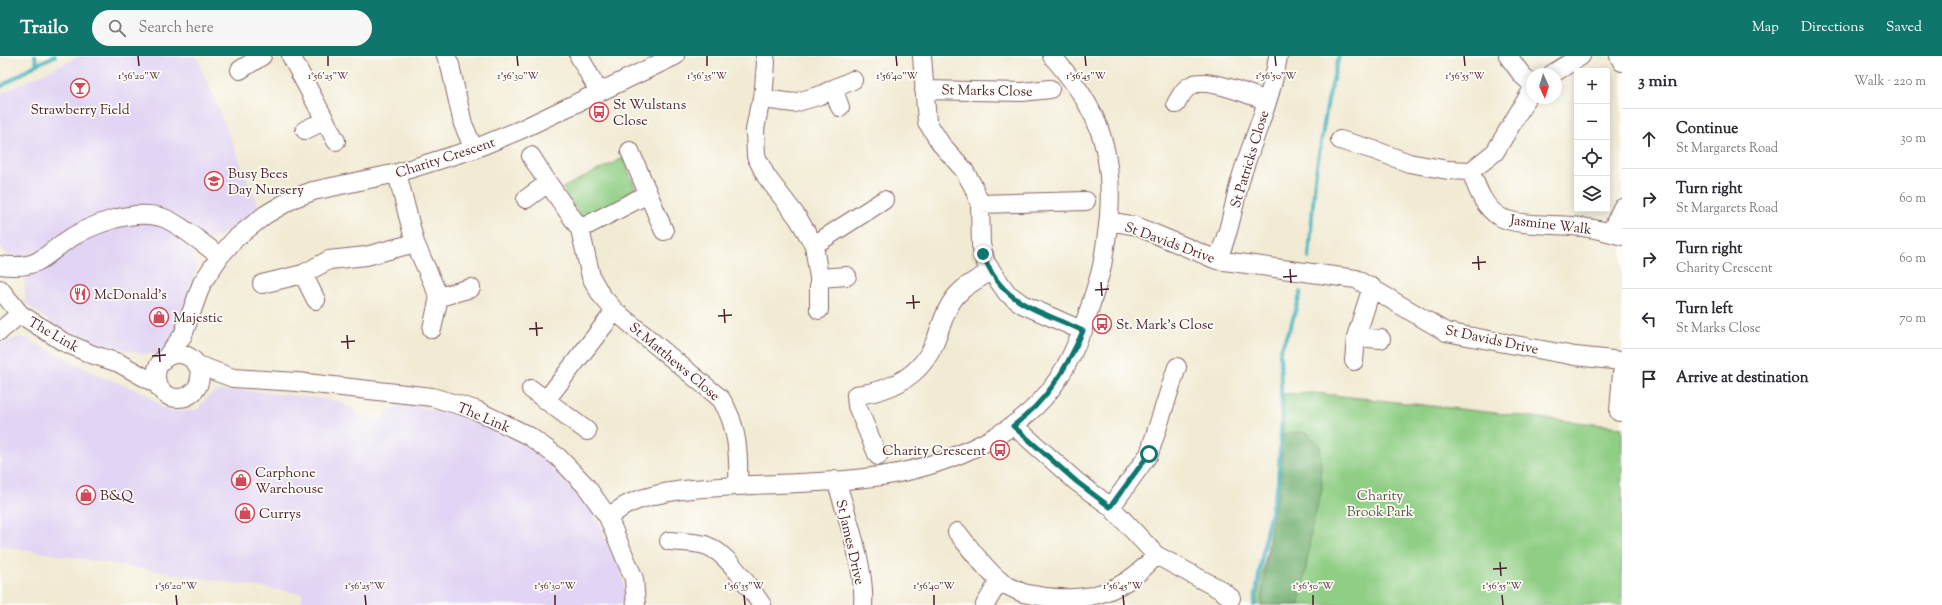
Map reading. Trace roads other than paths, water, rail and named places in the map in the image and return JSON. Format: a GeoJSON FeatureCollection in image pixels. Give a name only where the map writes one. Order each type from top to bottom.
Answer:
{"type":"FeatureCollection","features":[{"type":"Feature","properties":{"kind":"street"},"geometry":{"type":"LineString","coordinates":[[240,70],[262,56]]}},
{"type":"Feature","properties":{"kind":"street"},"geometry":{"type":"LineString","coordinates":[[291,56],[324,121],[336,141]]}},
{"type":"Feature","properties":{"kind":"street"},"geometry":{"type":"LineString","coordinates":[[446,56],[450,65],[463,124],[474,149]]}},
{"type":"Feature","properties":{"kind":"street"},"geometry":{"type":"LineString","coordinates":[[579,56],[599,92]]}},
{"type":"Feature","properties":{"kind":"street","name":"Charity Crescent"},"geometry":{"type":"LineString","coordinates":[[164,360],[183,334],[189,314],[202,283],[220,256],[235,239],[254,222],[294,198],[314,191],[397,173],[474,149],[520,130],[674,56]]}},
{"type":"Feature","properties":{"kind":"street"},"geometry":{"type":"LineString","coordinates":[[765,56],[766,63],[763,99],[758,108],[755,130],[756,156],[766,176],[798,218],[814,245],[819,278],[819,310]]}},
{"type":"Feature","properties":{"kind":"street","name":"St Marks Close"},"geometry":{"type":"LineString","coordinates":[[922,56],[927,122],[941,144],[964,170],[973,186],[980,204],[981,245],[986,263],[1007,293],[1022,304],[1083,331]]}},
{"type":"Feature","properties":{"kind":"street"},"geometry":{"type":"LineString","coordinates":[[608,517],[632,502],[664,493],[702,488],[836,480],[905,471],[951,457],[981,444],[1013,426],[1037,406],[1058,380],[1083,331],[1102,269],[1111,201],[1110,180],[1098,125],[1082,93],[1052,56]]}},
{"type":"Feature","properties":{"kind":"street","name":"St Patricks Close"},"geometry":{"type":"LineString","coordinates":[[1217,260],[1225,244],[1240,182],[1267,101],[1278,56]]}},
{"type":"Feature","properties":{"kind":"street"},"geometry":{"type":"LineString","coordinates":[[1508,56],[1526,79]]}},
{"type":"Feature","properties":{"kind":"street"},"geometry":{"type":"LineString","coordinates":[[1562,68],[1581,56]]}},
{"type":"Feature","properties":{"kind":"street"},"geometry":{"type":"LineString","coordinates":[[1619,56],[1622,62]]}},
{"type":"Feature","properties":{"kind":"street"},"geometry":{"type":"LineString","coordinates":[[763,99],[794,103],[821,95],[853,80]]}},
{"type":"Feature","properties":{"kind":"street"},"geometry":{"type":"LineString","coordinates":[[1176,104],[1185,90],[1192,85],[1201,82],[1237,90],[1267,101]]}},
{"type":"Feature","properties":{"kind":"street","name":"St Marks Close"},"geometry":{"type":"LineString","coordinates":[[924,90],[1022,92],[1050,88]]}},
{"type":"Feature","properties":{"kind":"street"},"geometry":{"type":"LineString","coordinates":[[833,89],[840,107]]}},
{"type":"Feature","properties":{"kind":"street"},"geometry":{"type":"LineString","coordinates":[[1340,140],[1374,150],[1409,163],[1448,170],[1471,171],[1494,152],[1526,100]]}},
{"type":"Feature","properties":{"kind":"street"},"geometry":{"type":"LineString","coordinates":[[305,130],[324,121]]}},
{"type":"Feature","properties":{"kind":"street"},"geometry":{"type":"LineString","coordinates":[[630,151],[664,231]]}},
{"type":"Feature","properties":{"kind":"street","name":"St Matthews Close"},"geometry":{"type":"LineString","coordinates":[[531,156],[580,228],[591,277],[601,295],[615,311],[721,398],[728,409],[736,438],[739,461],[738,486]]}},
{"type":"Feature","properties":{"kind":"street","name":"Jasmine Walk"},"geometry":{"type":"LineString","coordinates":[[1471,171],[1479,194],[1485,202],[1500,217],[1511,221],[1573,226],[1616,234],[1622,208]]}},
{"type":"Feature","properties":{"kind":"street"},"geometry":{"type":"LineString","coordinates":[[397,173],[416,243],[439,297],[432,329]]}},
{"type":"Feature","properties":{"kind":"street"},"geometry":{"type":"LineString","coordinates":[[526,199],[548,183]]}},
{"type":"Feature","properties":{"kind":"street"},"geometry":{"type":"LineString","coordinates":[[580,228],[648,194]]}},
{"type":"Feature","properties":{"kind":"street"},"geometry":{"type":"LineString","coordinates":[[814,245],[884,200]]}},
{"type":"Feature","properties":{"kind":"street"},"geometry":{"type":"LineString","coordinates":[[980,204],[1086,201]]}},
{"type":"Feature","properties":{"kind":"street"},"geometry":{"type":"LineString","coordinates":[[0,265],[26,266],[37,263],[49,256],[63,243],[87,229],[123,216],[142,215],[162,218],[175,225],[220,256]]}},
{"type":"Feature","properties":{"kind":"street","name":"St Davids Drive"},"geometry":{"type":"LineString","coordinates":[[1109,221],[1136,226],[1217,260],[1356,279],[1372,287],[1446,332],[1575,356],[1622,361]]}},
{"type":"Feature","properties":{"kind":"street"},"geometry":{"type":"LineString","coordinates":[[262,284],[303,274],[329,260],[366,256],[416,243]]}},
{"type":"Feature","properties":{"kind":"street"},"geometry":{"type":"LineString","coordinates":[[878,456],[857,406],[856,395],[884,390],[907,379],[918,369],[927,359],[936,341],[940,324],[960,291],[991,271]]}},
{"type":"Feature","properties":{"kind":"street"},"geometry":{"type":"LineString","coordinates":[[303,274],[316,300]]}},
{"type":"Feature","properties":{"kind":"street"},"geometry":{"type":"LineString","coordinates":[[819,278],[848,276]]}},
{"type":"Feature","properties":{"kind":"street"},"geometry":{"type":"LineString","coordinates":[[1354,361],[1356,337],[1372,287]]}},
{"type":"Feature","properties":{"kind":"street"},"geometry":{"type":"LineString","coordinates":[[439,297],[471,288]]}},
{"type":"Feature","properties":{"kind":"street","name":"The Link"},"geometry":{"type":"LineString","coordinates":[[0,289],[20,314],[62,341],[91,354],[119,363],[158,385],[165,394],[176,398],[186,396],[197,387],[233,378],[297,382],[432,397],[476,410],[529,436],[558,457],[586,486],[608,517],[634,579],[636,605]]}},
{"type":"Feature","properties":{"kind":"street"},"geometry":{"type":"LineString","coordinates":[[546,400],[615,311]]}},
{"type":"Feature","properties":{"kind":"street"},"geometry":{"type":"LineString","coordinates":[[0,331],[20,314]]}},
{"type":"Feature","properties":{"kind":"street","name":"Charity Crescent"},"geometry":{"type":"LineString","coordinates":[[183,334],[193,360]]}},
{"type":"Feature","properties":{"kind":"street"},"geometry":{"type":"LineString","coordinates":[[1356,337],[1381,339]]}},
{"type":"Feature","properties":{"kind":"street","name":"The Link"},"geometry":{"type":"LineString","coordinates":[[119,363],[164,360],[180,353],[233,378]]}},
{"type":"Feature","properties":{"kind":"street"},"geometry":{"type":"LineString","coordinates":[[158,385],[156,371],[164,360]]}},
{"type":"Feature","properties":{"kind":"street"},"geometry":{"type":"LineString","coordinates":[[193,360],[200,374],[197,387]]}},
{"type":"Feature","properties":{"kind":"street"},"geometry":{"type":"LineString","coordinates":[[1110,507],[1149,454],[1177,368]]}},
{"type":"Feature","properties":{"kind":"street"},"geometry":{"type":"LineString","coordinates":[[1619,412],[1622,373]]}},
{"type":"Feature","properties":{"kind":"street"},"geometry":{"type":"LineString","coordinates":[[531,389],[587,431]]}},
{"type":"Feature","properties":{"kind":"street"},"geometry":{"type":"LineString","coordinates":[[1013,426],[1077,482],[1110,507],[1156,555],[1221,590],[1231,598]]}},
{"type":"Feature","properties":{"kind":"street","name":"St James Drive"},"geometry":{"type":"LineString","coordinates":[[836,480],[856,553],[864,596],[863,605]]}},
{"type":"Feature","properties":{"kind":"street"},"geometry":{"type":"LineString","coordinates":[[957,532],[999,581],[1046,603],[1077,605],[1099,603],[1123,588],[1142,571],[1156,555]]}},
{"type":"Feature","properties":{"kind":"street"},"geometry":{"type":"LineString","coordinates":[[669,541],[706,545],[717,552],[729,562],[762,605]]}},
{"type":"Feature","properties":{"kind":"street"},"geometry":{"type":"LineString","coordinates":[[985,605],[999,581]]}},
{"type":"Feature","properties":{"kind":"waterway"},"geometry":{"type":"LineString","coordinates":[[0,87],[37,64],[35,56]]}},
{"type":"Feature","properties":{"kind":"waterway"},"geometry":{"type":"LineString","coordinates":[[37,64],[55,56]]}},
{"type":"Feature","properties":{"kind":"waterway"},"geometry":{"type":"LineString","coordinates":[[1309,258],[1315,178],[1328,100],[1339,56]]}},
{"type":"Feature","properties":{"kind":"waterway"},"geometry":{"type":"LineString","coordinates":[[1254,605],[1267,528],[1278,483],[1282,417],[1280,351],[1291,325],[1301,292]]}},
{"type":"Feature","properties":{"kind":"place","name":"Strawberry Field"},"geometry":{"type":"Point","coordinates":[80,88]}},
{"type":"Feature","properties":{"kind":"place","name":"St Wulstans Close"},"geometry":{"type":"Point","coordinates":[599,112]}},
{"type":"Feature","properties":{"kind":"place","name":"Busy Bees Day Nursery"},"geometry":{"type":"Point","coordinates":[214,181]}},
{"type":"Feature","properties":{"kind":"place","name":"McDonald's"},"geometry":{"type":"Point","coordinates":[80,294]}},
{"type":"Feature","properties":{"kind":"place","name":"Majestic"},"geometry":{"type":"Point","coordinates":[159,317]}},
{"type":"Feature","properties":{"kind":"place","name":"St. Mark's Close"},"geometry":{"type":"Point","coordinates":[1102,324]}},
{"type":"Feature","properties":{"kind":"place","name":"Charity Crescent"},"geometry":{"type":"Point","coordinates":[1000,450]}},
{"type":"Feature","properties":{"kind":"place","name":"Carphone Warehouse"},"geometry":{"type":"Point","coordinates":[241,480]}},
{"type":"Feature","properties":{"kind":"place","name":"B&Q"},"geometry":{"type":"Point","coordinates":[86,495]}},
{"type":"Feature","properties":{"kind":"place","name":"Currys"},"geometry":{"type":"Point","coordinates":[245,513]}},
{"type":"Feature","properties":{"kind":"park label","name":"Charity Brook Park"},"geometry":{"type":"Point","coordinates":[1380,504]}}]}
